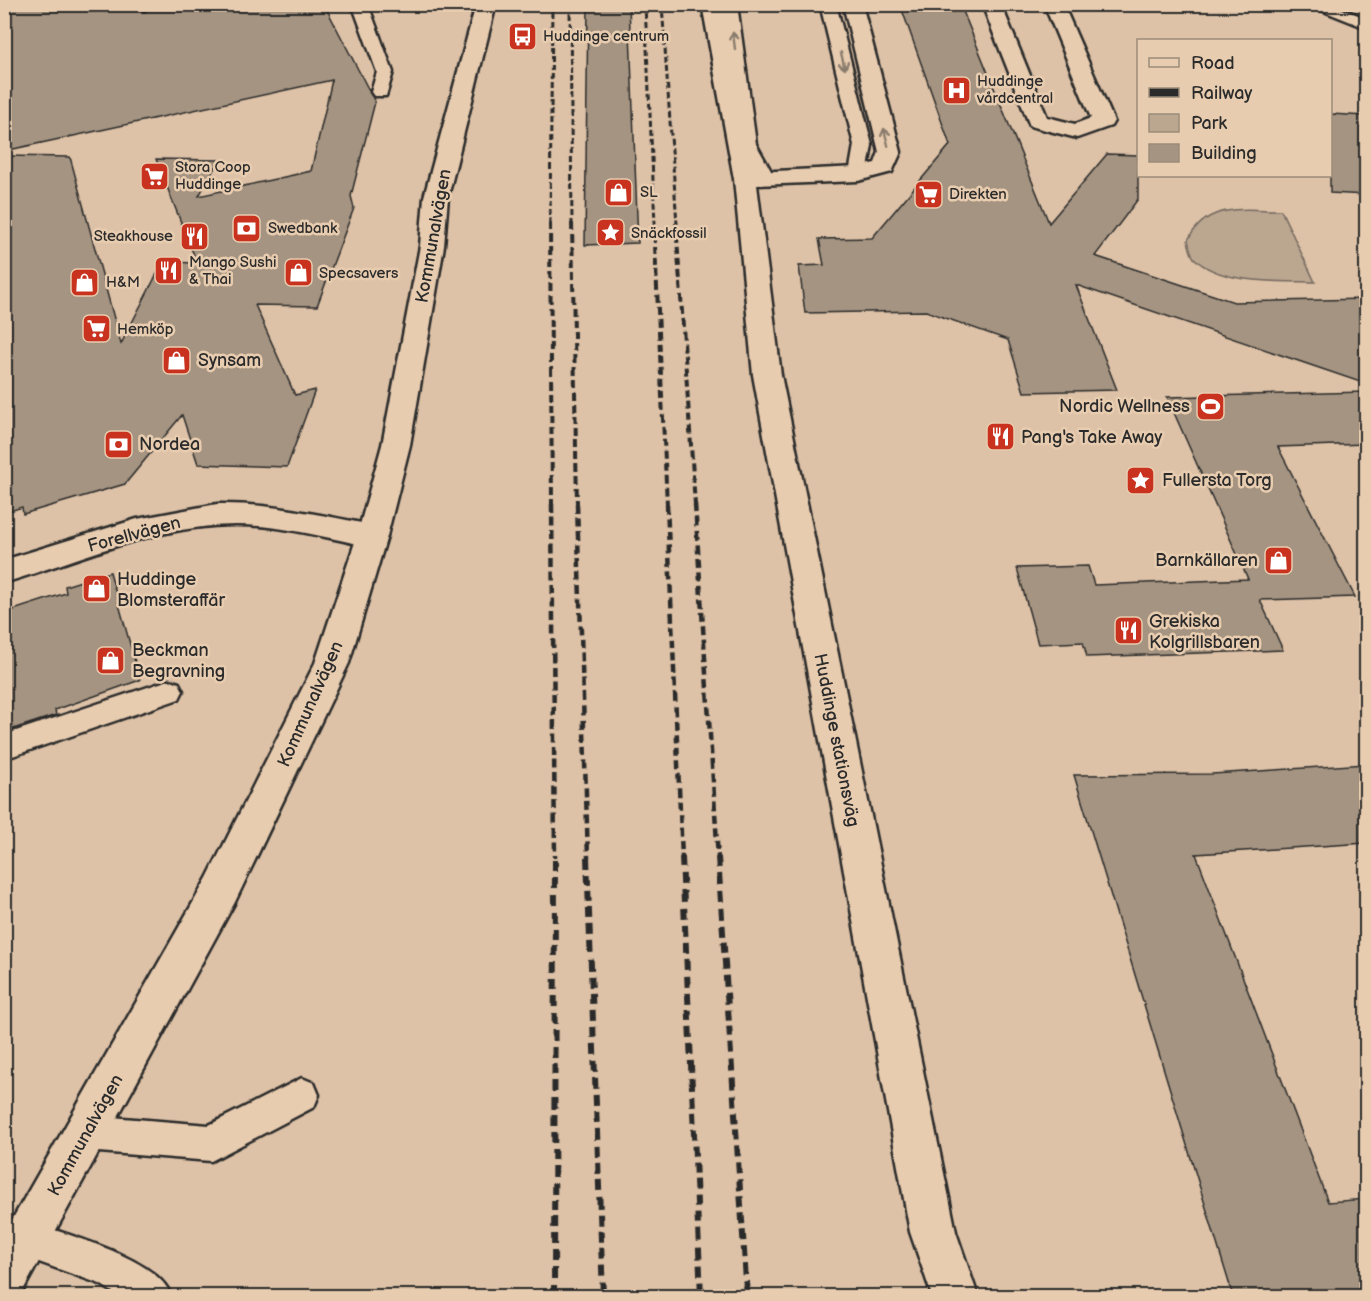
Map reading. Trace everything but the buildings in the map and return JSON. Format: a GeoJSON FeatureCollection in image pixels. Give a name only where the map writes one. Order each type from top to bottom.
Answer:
{"type":"FeatureCollection","features":[{"type":"Feature","properties":{"kind":"street","name":"Kommunalvägen"},"geometry":{"type":"LineString","coordinates":[[4,1280],[221,890],[332,663],[372,536],[396,445],[432,246],[436,197],[484,12],[482,4]]}},
{"type":"Feature","properties":{"kind":"street","name":"Huddinge stationsväg"},"geometry":{"type":"LineString","coordinates":[[711,4],[755,179],[766,375],[933,1232],[955,1296]]}},
{"type":"Feature","properties":{"kind":"street"},"geometry":{"type":"LineString","coordinates":[[755,179],[858,174],[884,167],[890,152],[852,4]]}},
{"type":"Feature","properties":{"kind":"street"},"geometry":{"type":"LineString","coordinates":[[991,4],[1038,121],[1077,131],[1103,122],[1053,4]]}},
{"type":"Feature","properties":{"kind":"street","name":"Forellvägen"},"geometry":{"type":"LineString","coordinates":[[4,572],[165,522],[218,515],[264,516],[372,536]]}},
{"type":"Feature","properties":{"kind":"lane"},"geometry":{"type":"LineString","coordinates":[[361,4],[359,6],[385,72],[380,92]]}},
{"type":"Feature","properties":{"kind":"lane"},"geometry":{"type":"LineString","coordinates":[[729,4],[747,144],[755,179]]}},
{"type":"Feature","properties":{"kind":"lane"},"geometry":{"type":"LineString","coordinates":[[828,4],[863,145],[858,174]]}},
{"type":"Feature","properties":{"kind":"lane"},"geometry":{"type":"LineString","coordinates":[[1313,4],[1366,23]]}},
{"type":"Feature","properties":{"kind":"lane"},"geometry":{"type":"LineString","coordinates":[[1343,15],[1361,4]]}},
{"type":"Feature","properties":{"kind":"lane"},"geometry":{"type":"LineString","coordinates":[[4,747],[169,691]]}},
{"type":"Feature","properties":{"kind":"lane"},"geometry":{"type":"LineString","coordinates":[[86,1133],[211,1143],[302,1095]]}},
{"type":"Feature","properties":{"kind":"lane"},"geometry":{"type":"LineString","coordinates":[[27,1240],[111,1269],[152,1296]]}},
{"type":"Feature","properties":{"kind":"green space"},"geometry":{"type":"Polygon","coordinates":[[[1240,209],[1281,210],[1315,282],[1251,280],[1234,277],[1205,267],[1194,258],[1188,240],[1206,219],[1216,214],[1240,209]]]}},
{"type":"Feature","properties":{"kind":"railway"},"geometry":{"type":"LineString","coordinates":[[550,224],[552,4]]}},
{"type":"Feature","properties":{"kind":"railway"},"geometry":{"type":"LineString","coordinates":[[570,4],[572,224]]}},
{"type":"Feature","properties":{"kind":"railway"},"geometry":{"type":"LineString","coordinates":[[645,4],[655,224]]}},
{"type":"Feature","properties":{"kind":"railway"},"geometry":{"type":"LineString","coordinates":[[662,4],[677,224]]}},
{"type":"Feature","properties":{"kind":"railway"},"geometry":{"type":"LineString","coordinates":[[572,223],[577,505]]}},
{"type":"Feature","properties":{"kind":"railway"},"geometry":{"type":"LineString","coordinates":[[654,223],[667,505]]}},
{"type":"Feature","properties":{"kind":"railway"},"geometry":{"type":"LineString","coordinates":[[676,223],[695,505]]}},
{"type":"Feature","properties":{"kind":"railway"},"geometry":{"type":"LineString","coordinates":[[550,224],[552,505]]}},
{"type":"Feature","properties":{"kind":"railway"},"geometry":{"type":"LineString","coordinates":[[552,504],[555,858]]}},
{"type":"Feature","properties":{"kind":"railway"},"geometry":{"type":"LineString","coordinates":[[577,504],[588,858]]}},
{"type":"Feature","properties":{"kind":"railway"},"geometry":{"type":"LineString","coordinates":[[667,504],[682,858]]}},
{"type":"Feature","properties":{"kind":"railway"},"geometry":{"type":"LineString","coordinates":[[695,504],[718,858]]}},
{"type":"Feature","properties":{"kind":"railway"},"geometry":{"type":"LineString","coordinates":[[587,857],[603,1296]]}},
{"type":"Feature","properties":{"kind":"railway"},"geometry":{"type":"LineString","coordinates":[[682,857],[701,1296]]}},
{"type":"Feature","properties":{"kind":"railway"},"geometry":{"type":"LineString","coordinates":[[718,857],[747,1296]]}},
{"type":"Feature","properties":{"kind":"railway"},"geometry":{"type":"LineString","coordinates":[[554,1296],[555,858]]}},
{"type":"Feature","properties":{"kind":"place","name":"Huddinge centrum"},"geometry":{"type":"Point","coordinates":[522,36]}},
{"type":"Feature","properties":{"kind":"place","name":"Huddinge vårdcentral"},"geometry":{"type":"Point","coordinates":[956,90]}},
{"type":"Feature","properties":{"kind":"place","name":"Stora Coop Huddinge"},"geometry":{"type":"Point","coordinates":[154,176]}},
{"type":"Feature","properties":{"kind":"place","name":"SL"},"geometry":{"type":"Point","coordinates":[619,192]}},
{"type":"Feature","properties":{"kind":"place","name":"Direkten"},"geometry":{"type":"Point","coordinates":[928,194]}},
{"type":"Feature","properties":{"kind":"place","name":"Swedbank"},"geometry":{"type":"Point","coordinates":[247,228]}},
{"type":"Feature","properties":{"kind":"place","name":"Snäckfossil"},"geometry":{"type":"Point","coordinates":[610,233]}},
{"type":"Feature","properties":{"kind":"place","name":"Steakhouse"},"geometry":{"type":"Point","coordinates":[194,236]}},
{"type":"Feature","properties":{"kind":"place","name":"Mango Sushi & Thai"},"geometry":{"type":"Point","coordinates":[168,271]}},
{"type":"Feature","properties":{"kind":"place","name":"Specsavers"},"geometry":{"type":"Point","coordinates":[298,273]}},
{"type":"Feature","properties":{"kind":"place","name":"H&M"},"geometry":{"type":"Point","coordinates":[85,282]}},
{"type":"Feature","properties":{"kind":"place","name":"Hemköp"},"geometry":{"type":"Point","coordinates":[96,329]}},
{"type":"Feature","properties":{"kind":"place","name":"Synsam"},"geometry":{"type":"Point","coordinates":[177,360]}},
{"type":"Feature","properties":{"kind":"place","name":"Nordic Wellness"},"geometry":{"type":"Point","coordinates":[1211,406]}},
{"type":"Feature","properties":{"kind":"place","name":"Pang's Take Away"},"geometry":{"type":"Point","coordinates":[1000,437]}},
{"type":"Feature","properties":{"kind":"place","name":"Nordea"},"geometry":{"type":"Point","coordinates":[118,444]}},
{"type":"Feature","properties":{"kind":"place","name":"Fullersta Torg"},"geometry":{"type":"Point","coordinates":[1141,480]}},
{"type":"Feature","properties":{"kind":"place","name":"Barnkällaren"},"geometry":{"type":"Point","coordinates":[1279,560]}},
{"type":"Feature","properties":{"kind":"place","name":"Huddinge Blomsteraffär"},"geometry":{"type":"Point","coordinates":[96,589]}},
{"type":"Feature","properties":{"kind":"place","name":"Grekiska Kolgrillsbaren"},"geometry":{"type":"Point","coordinates":[1128,631]}},
{"type":"Feature","properties":{"kind":"place","name":"Beckman Begravning"},"geometry":{"type":"Point","coordinates":[111,660]}}]}
